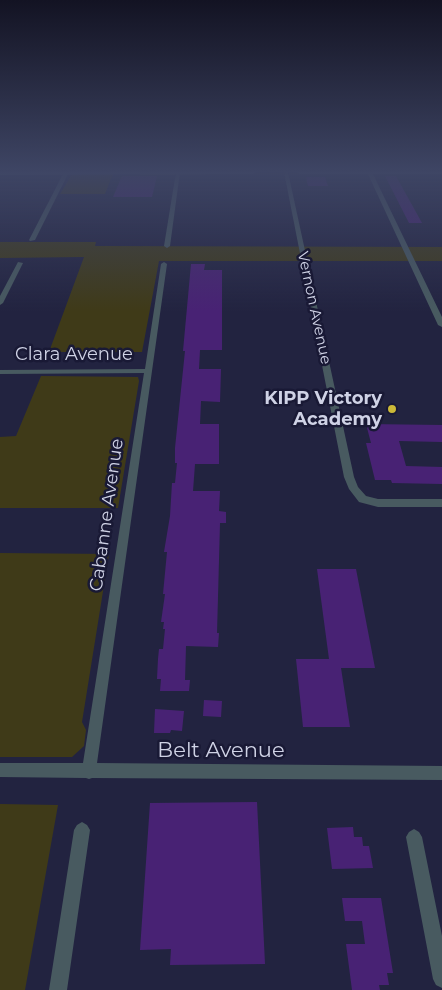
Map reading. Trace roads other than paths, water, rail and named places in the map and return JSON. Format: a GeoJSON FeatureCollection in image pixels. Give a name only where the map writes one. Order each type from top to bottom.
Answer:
{"type":"FeatureCollection","features":[{"type":"Feature","properties":{"kind":"street"},"geometry":{"type":"LineString","coordinates":[[32,240],[43,218]]}},
{"type":"Feature","properties":{"kind":"street"},"geometry":{"type":"LineString","coordinates":[[167,246],[171,218]]}},
{"type":"Feature","properties":{"kind":"street","name":"Vernon Avenue"},"geometry":{"type":"LineString","coordinates":[[296,218],[349,477],[354,489],[362,499],[378,503],[442,503]]}},
{"type":"Feature","properties":{"kind":"street"},"geometry":{"type":"LineString","coordinates":[[391,218],[442,325]]}},
{"type":"Feature","properties":{"kind":"street"},"geometry":{"type":"LineString","coordinates":[[0,302],[20,263]]}},
{"type":"Feature","properties":{"kind":"street","name":"Cabanne Avenue"},"geometry":{"type":"LineString","coordinates":[[89,772],[164,264]]}},
{"type":"Feature","properties":{"kind":"street","name":"Clara Avenue"},"geometry":{"type":"LineString","coordinates":[[0,372],[148,371]]}},
{"type":"Feature","properties":{"kind":"street","name":"Belt Avenue"},"geometry":{"type":"LineString","coordinates":[[0,770],[442,773]]}},
{"type":"Feature","properties":{"kind":"street"},"geometry":{"type":"LineString","coordinates":[[58,990],[82,830]]}},
{"type":"Feature","properties":{"kind":"street"},"geometry":{"type":"LineString","coordinates":[[414,837],[442,979]]}},
{"type":"Feature","properties":{"kind":"place","name":"KIPP Victory Academy"},"geometry":{"type":"Point","coordinates":[392,409]}}]}
